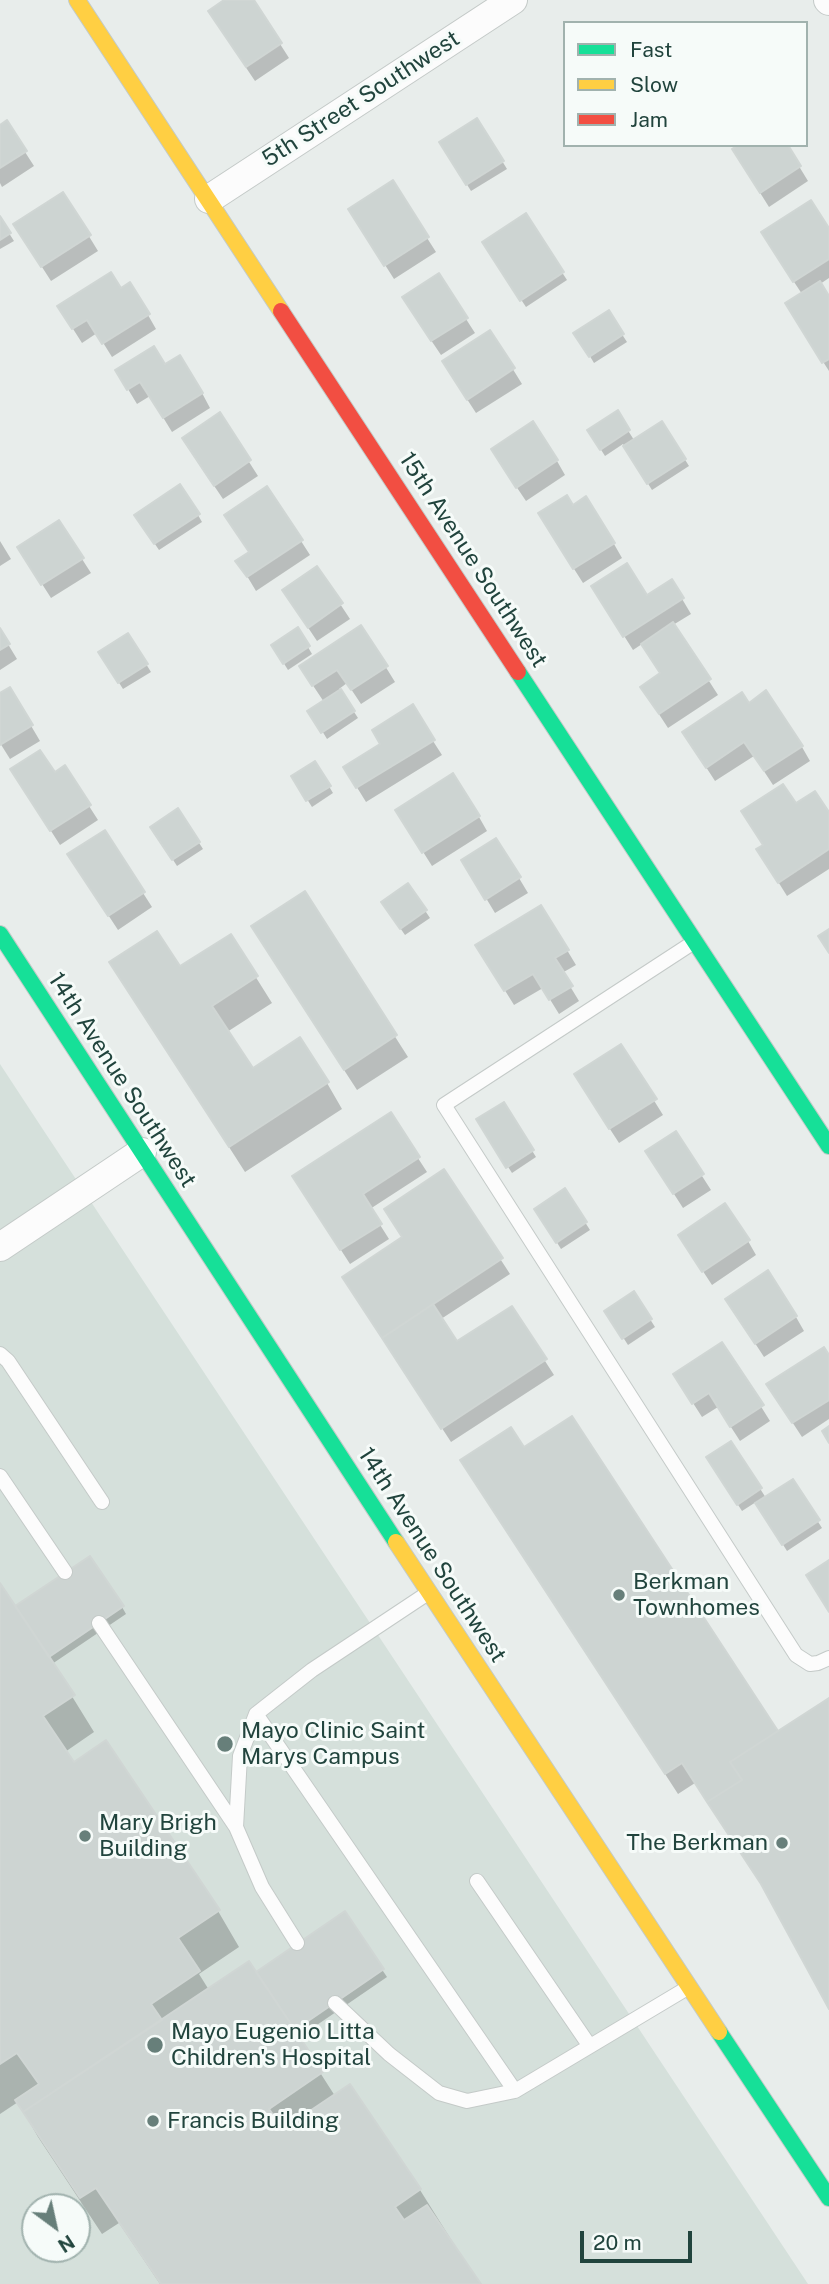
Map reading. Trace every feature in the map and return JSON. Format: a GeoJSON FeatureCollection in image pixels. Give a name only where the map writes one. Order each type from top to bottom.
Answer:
{"type":"FeatureCollection","features":[{"type":"Feature","properties":{"kind":"street","name":"15th Avenue Southwest"},"geometry":{"type":"LineString","coordinates":[[77,0],[829,1146]]}},
{"type":"Feature","properties":{"kind":"street","name":"5th Street Southwest"},"geometry":{"type":"LineString","coordinates":[[209,198],[513,0]]}},
{"type":"Feature","properties":{"kind":"street","name":"14th Avenue Southwest"},"geometry":{"type":"LineString","coordinates":[[0,934],[429,1592],[829,2198]]}},
{"type":"Feature","properties":{"kind":"street"},"geometry":{"type":"LineString","coordinates":[[0,1247],[142,1152]]}},
{"type":"Feature","properties":{"kind":"lane"},"geometry":{"type":"LineString","coordinates":[[695,942],[444,1105],[796,1655],[810,1664],[829,1658]]}},
{"type":"Feature","properties":{"kind":"lane"},"geometry":{"type":"LineString","coordinates":[[0,1339],[4,1358],[102,1502]]}},
{"type":"Feature","properties":{"kind":"lane"},"geometry":{"type":"LineString","coordinates":[[0,1476],[65,1573]]}},
{"type":"Feature","properties":{"kind":"lane"},"geometry":{"type":"LineString","coordinates":[[236,1827],[240,1756],[256,1714],[312,1670],[429,1592]]}},
{"type":"Feature","properties":{"kind":"lane"},"geometry":{"type":"LineString","coordinates":[[99,1623],[236,1827],[262,1887],[297,1943]]}},
{"type":"Feature","properties":{"kind":"lane"},"geometry":{"type":"LineString","coordinates":[[256,1714],[515,2091]]}},
{"type":"Feature","properties":{"kind":"lane"},"geometry":{"type":"LineString","coordinates":[[477,1881],[589,2045]]}},
{"type":"Feature","properties":{"kind":"lane"},"geometry":{"type":"LineString","coordinates":[[335,2003],[389,2054],[439,2093],[467,2101],[515,2091],[689,1987]]}},
{"type":"Feature","properties":{"kind":"shaded area","name":"Mayo Clinic Saint Marys Campus"},"geometry":{"type":"Polygon","coordinates":[[[0,1064],[808,2284],[0,2284],[0,1064]]]}},
{"type":"Feature","properties":{"kind":"building"},"geometry":{"type":"Polygon","coordinates":[[[224,0],[254,0],[282,43],[246,67],[208,11],[224,0]]]}},
{"type":"Feature","properties":{"kind":"building"},"geometry":{"type":"Polygon","coordinates":[[[477,118],[504,161],[466,185],[439,142],[477,118]]]}},
{"type":"Feature","properties":{"kind":"building"},"geometry":{"type":"Polygon","coordinates":[[[7,120],[27,151],[0,168],[0,125],[7,120]]]}},
{"type":"Feature","properties":{"kind":"building"},"geometry":{"type":"Polygon","coordinates":[[[789,147],[801,166],[760,193],[732,149],[789,147]]]}},
{"type":"Feature","properties":{"kind":"building"},"geometry":{"type":"Polygon","coordinates":[[[393,180],[429,237],[384,266],[348,209],[393,180]]]}},
{"type":"Feature","properties":{"kind":"building"},"geometry":{"type":"Polygon","coordinates":[[[63,192],[91,235],[41,267],[13,224],[63,192]]]}},
{"type":"Feature","properties":{"kind":"building"},"geometry":{"type":"Polygon","coordinates":[[[811,200],[829,228],[829,259],[793,282],[761,232],[811,200]]]}},
{"type":"Feature","properties":{"kind":"building"},"geometry":{"type":"Polygon","coordinates":[[[526,213],[564,272],[520,301],[482,242],[526,213]]]}},
{"type":"Feature","properties":{"kind":"building"},"geometry":{"type":"Polygon","coordinates":[[[0,216],[11,233],[0,240],[0,216]]]}},
{"type":"Feature","properties":{"kind":"building"},"geometry":{"type":"Polygon","coordinates":[[[111,272],[121,288],[130,282],[150,314],[102,344],[87,320],[72,329],[57,306],[111,272]]]}},
{"type":"Feature","properties":{"kind":"building"},"geometry":{"type":"Polygon","coordinates":[[[439,273],[468,318],[431,341],[402,297],[439,273]]]}},
{"type":"Feature","properties":{"kind":"building"},"geometry":{"type":"Polygon","coordinates":[[[820,281],[829,296],[829,359],[822,363],[785,303],[820,281]]]}},
{"type":"Feature","properties":{"kind":"building"},"geometry":{"type":"Polygon","coordinates":[[[609,310],[624,334],[589,357],[573,333],[609,310]]]}},
{"type":"Feature","properties":{"kind":"building"},"geometry":{"type":"Polygon","coordinates":[[[490,330],[515,368],[467,400],[442,361],[490,330]]]}},
{"type":"Feature","properties":{"kind":"building"},"geometry":{"type":"Polygon","coordinates":[[[154,346],[165,364],[180,355],[203,393],[163,418],[140,382],[127,390],[115,370],[154,346]]]}},
{"type":"Feature","properties":{"kind":"building"},"geometry":{"type":"Polygon","coordinates":[[[618,410],[630,430],[600,450],[587,430],[618,410]]]}},
{"type":"Feature","properties":{"kind":"building"},"geometry":{"type":"Polygon","coordinates":[[[220,412],[251,460],[214,486],[182,438],[220,412]]]}},
{"type":"Feature","properties":{"kind":"building"},"geometry":{"type":"Polygon","coordinates":[[[533,421],[558,460],[516,488],[491,449],[533,421]]]}},
{"type":"Feature","properties":{"kind":"building"},"geometry":{"type":"Polygon","coordinates":[[[662,421],[686,459],[647,484],[623,446],[662,421]]]}},
{"type":"Feature","properties":{"kind":"building"},"geometry":{"type":"Polygon","coordinates":[[[180,484],[200,514],[154,544],[134,515],[180,484]]]}},
{"type":"Feature","properties":{"kind":"building"},"geometry":{"type":"Polygon","coordinates":[[[267,486],[303,540],[247,577],[235,561],[249,552],[224,515],[267,486]]]}},
{"type":"Feature","properties":{"kind":"building"},"geometry":{"type":"Polygon","coordinates":[[[567,495],[573,505],[586,496],[615,543],[573,569],[538,513],[567,495]]]}},
{"type":"Feature","properties":{"kind":"building"},"geometry":{"type":"Polygon","coordinates":[[[59,520],[84,558],[41,585],[17,547],[59,520]]]}},
{"type":"Feature","properties":{"kind":"building"},"geometry":{"type":"Polygon","coordinates":[[[627,563],[647,595],[672,579],[684,598],[623,637],[591,586],[627,563]]]}},
{"type":"Feature","properties":{"kind":"building"},"geometry":{"type":"Polygon","coordinates":[[[317,566],[343,603],[308,628],[282,590],[317,566]]]}},
{"type":"Feature","properties":{"kind":"building"},"geometry":{"type":"Polygon","coordinates":[[[673,622],[711,679],[659,714],[640,687],[660,673],[641,644],[673,622]]]}},
{"type":"Feature","properties":{"kind":"building"},"geometry":{"type":"Polygon","coordinates":[[[361,625],[388,666],[351,690],[337,670],[312,686],[299,666],[361,625]]]}},
{"type":"Feature","properties":{"kind":"building"},"geometry":{"type":"Polygon","coordinates":[[[298,627],[310,646],[283,664],[271,645],[298,627]]]}},
{"type":"Feature","properties":{"kind":"building"},"geometry":{"type":"Polygon","coordinates":[[[0,628],[10,644],[0,650],[0,628]]]}},
{"type":"Feature","properties":{"kind":"building"},"geometry":{"type":"Polygon","coordinates":[[[128,633],[148,664],[118,683],[98,652],[128,633]]]}},
{"type":"Feature","properties":{"kind":"building"},"geometry":{"type":"Polygon","coordinates":[[[10,687],[33,725],[0,745],[0,693],[10,687]]]}},
{"type":"Feature","properties":{"kind":"building"},"geometry":{"type":"Polygon","coordinates":[[[341,689],[355,711],[321,733],[307,711],[341,689]]]}},
{"type":"Feature","properties":{"kind":"building"},"geometry":{"type":"Polygon","coordinates":[[[766,690],[803,746],[764,771],[744,742],[706,768],[682,732],[742,692],[749,703],[766,690]]]}},
{"type":"Feature","properties":{"kind":"building"},"geometry":{"type":"Polygon","coordinates":[[[413,704],[435,740],[356,788],[343,767],[380,744],[372,730],[413,704]]]}},
{"type":"Feature","properties":{"kind":"building"},"geometry":{"type":"Polygon","coordinates":[[[40,750],[55,772],[65,765],[91,805],[50,831],[10,769],[40,750]]]}},
{"type":"Feature","properties":{"kind":"building"},"geometry":{"type":"Polygon","coordinates":[[[315,761],[331,786],[306,801],[291,776],[315,761]]]}},
{"type":"Feature","properties":{"kind":"building"},"geometry":{"type":"Polygon","coordinates":[[[453,773],[480,816],[422,853],[395,810],[453,773]]]}},
{"type":"Feature","properties":{"kind":"building"},"geometry":{"type":"Polygon","coordinates":[[[783,784],[796,803],[815,791],[829,812],[829,849],[778,883],[756,849],[763,845],[741,811],[783,784]]]}},
{"type":"Feature","properties":{"kind":"building"},"geometry":{"type":"Polygon","coordinates":[[[178,808],[200,842],[172,860],[150,827],[178,808]]]}},
{"type":"Feature","properties":{"kind":"building"},"geometry":{"type":"Polygon","coordinates":[[[105,830],[145,892],[108,916],[67,854],[105,830]]]}},
{"type":"Feature","properties":{"kind":"building"},"geometry":{"type":"Polygon","coordinates":[[[496,838],[521,877],[485,900],[461,860],[496,838]]]}},
{"type":"Feature","properties":{"kind":"building"},"geometry":{"type":"Polygon","coordinates":[[[408,883],[427,910],[400,929],[381,902],[408,883]]]}},
{"type":"Feature","properties":{"kind":"building"},"geometry":{"type":"Polygon","coordinates":[[[305,891],[397,1035],[344,1070],[251,926],[305,891]]]}},
{"type":"Feature","properties":{"kind":"building"},"geometry":{"type":"Polygon","coordinates":[[[541,905],[569,950],[555,958],[573,986],[549,1000],[533,974],[504,991],[475,945],[541,905]]]}},
{"type":"Feature","properties":{"kind":"building"},"geometry":{"type":"Polygon","coordinates":[[[829,929],[829,953],[818,936],[829,929]]]}},
{"type":"Feature","properties":{"kind":"building"},"geometry":{"type":"Polygon","coordinates":[[[157,931],[180,966],[231,934],[258,976],[212,1006],[253,1068],[300,1037],[329,1082],[229,1147],[109,962],[157,931]]]}},
{"type":"Feature","properties":{"kind":"building"},"geometry":{"type":"Polygon","coordinates":[[[621,1044],[657,1099],[609,1129],[574,1074],[621,1044]]]}},
{"type":"Feature","properties":{"kind":"building"},"geometry":{"type":"Polygon","coordinates":[[[504,1102],[534,1150],[506,1168],[476,1119],[504,1102]]]}},
{"type":"Feature","properties":{"kind":"building"},"geometry":{"type":"Polygon","coordinates":[[[391,1112],[420,1157],[363,1194],[382,1224],[340,1250],[292,1176],[391,1112]]]}},
{"type":"Feature","properties":{"kind":"building"},"geometry":{"type":"Polygon","coordinates":[[[676,1131],[704,1174],[673,1194],[645,1151],[676,1131]]]}},
{"type":"Feature","properties":{"kind":"building"},"geometry":{"type":"Polygon","coordinates":[[[444,1169],[503,1258],[382,1338],[342,1277],[402,1237],[384,1209],[444,1169]]]}},
{"type":"Feature","properties":{"kind":"building"},"geometry":{"type":"Polygon","coordinates":[[[565,1188],[587,1222],[556,1243],[534,1209],[565,1188]]]}},
{"type":"Feature","properties":{"kind":"building"},"geometry":{"type":"Polygon","coordinates":[[[725,1203],[750,1240],[702,1272],[678,1235],[725,1203]]]}},
{"type":"Feature","properties":{"kind":"building"},"geometry":{"type":"Polygon","coordinates":[[[768,1270],[797,1316],[755,1344],[725,1299],[768,1270]]]}},
{"type":"Feature","properties":{"kind":"building"},"geometry":{"type":"Polygon","coordinates":[[[634,1291],[652,1319],[622,1339],[604,1311],[634,1291]]]}},
{"type":"Feature","properties":{"kind":"building"},"geometry":{"type":"Polygon","coordinates":[[[433,1304],[457,1341],[512,1306],[547,1359],[441,1429],[382,1338],[433,1304]]]}},
{"type":"Feature","properties":{"kind":"building"},"geometry":{"type":"Polygon","coordinates":[[[722,1342],[764,1405],[730,1427],[709,1393],[692,1404],[673,1374],[722,1342]]]}},
{"type":"Feature","properties":{"kind":"building"},"geometry":{"type":"Polygon","coordinates":[[[824,1347],[829,1355],[829,1400],[792,1423],[766,1384],[824,1347]]]}},
{"type":"Feature","properties":{"kind":"building","name":"Berkman Townhomes"},"geometry":{"type":"Polygon","coordinates":[[[572,1416],[778,1731],[730,1762],[742,1780],[707,1802],[682,1763],[665,1774],[460,1460],[511,1427],[524,1447],[572,1416]]]}},
{"type":"Feature","properties":{"kind":"building"},"geometry":{"type":"Polygon","coordinates":[[[829,1426],[829,1443],[822,1431],[829,1426]]]}},
{"type":"Feature","properties":{"kind":"building"},"geometry":{"type":"Polygon","coordinates":[[[731,1441],[762,1488],[737,1505],[706,1457],[731,1441]]]}},
{"type":"Feature","properties":{"kind":"building"},"geometry":{"type":"Polygon","coordinates":[[[793,1479],[820,1520],[782,1545],[755,1503],[793,1479]]]}},
{"type":"Feature","properties":{"kind":"building"},"geometry":{"type":"Polygon","coordinates":[[[90,1556],[124,1606],[49,1657],[15,1606],[90,1556]]]}},
{"type":"Feature","properties":{"kind":"building"},"geometry":{"type":"Polygon","coordinates":[[[829,1560],[829,1612],[806,1575],[829,1560]]]}},
{"type":"Feature","properties":{"kind":"building","name":"Mary Brigh Building"},"geometry":{"type":"Polygon","coordinates":[[[0,1583],[75,1695],[43,1716],[74,1762],[106,1740],[220,1910],[178,1938],[200,1971],[151,2004],[162,2020],[23,2112],[15,2100],[39,2084],[17,2053],[0,2064],[0,1583]]]}},
{"type":"Feature","properties":{"kind":"building","name":"The Berkman"},"geometry":{"type":"Polygon","coordinates":[[[829,1698],[829,2009],[761,1884],[707,1802],[742,1780],[730,1762],[829,1698]]]}},
{"type":"Feature","properties":{"kind":"building"},"geometry":{"type":"Polygon","coordinates":[[[345,1911],[384,1969],[295,2030],[256,1972],[345,1911]]]}},
{"type":"Feature","properties":{"kind":"building","name":"Francis Building"},"geometry":{"type":"Polygon","coordinates":[[[249,1961],[323,2072],[269,2109],[283,2129],[350,2084],[421,2189],[395,2207],[404,2220],[427,2205],[481,2284],[161,2284],[96,2188],[88,2193],[77,2193],[23,2112],[249,1961]]]}},
{"type":"Feature","properties":{"kind":"traffic: fast"},"geometry":{"type":"LineString","coordinates":[[518,672],[829,1146]]}},
{"type":"Feature","properties":{"kind":"traffic: fast"},"geometry":{"type":"LineString","coordinates":[[0,934],[396,1542]]}},
{"type":"Feature","properties":{"kind":"traffic: fast"},"geometry":{"type":"LineString","coordinates":[[719,2032],[829,2198]]}},
{"type":"Feature","properties":{"kind":"traffic: slow"},"geometry":{"type":"LineString","coordinates":[[77,0],[281,311]]}},
{"type":"Feature","properties":{"kind":"traffic: slow"},"geometry":{"type":"LineString","coordinates":[[396,1542],[719,2032]]}},
{"type":"Feature","properties":{"kind":"traffic: jam"},"geometry":{"type":"LineString","coordinates":[[281,311],[518,672]]}},
{"type":"Feature","properties":{"kind":"place","name":"Berkman Townhomes"},"geometry":{"type":"Point","coordinates":[619,1595]}},
{"type":"Feature","properties":{"kind":"place","name":"Mayo Clinic Saint Marys Campus"},"geometry":{"type":"Point","coordinates":[225,1744]}},
{"type":"Feature","properties":{"kind":"place","name":"Mary Brigh Building"},"geometry":{"type":"Point","coordinates":[85,1836]}},
{"type":"Feature","properties":{"kind":"place","name":"The Berkman"},"geometry":{"type":"Point","coordinates":[782,1843]}},
{"type":"Feature","properties":{"kind":"place","name":"Mayo Eugenio Litta Children's Hospital"},"geometry":{"type":"Point","coordinates":[155,2045]}},
{"type":"Feature","properties":{"kind":"place","name":"Francis Building"},"geometry":{"type":"Point","coordinates":[153,2121]}}]}
